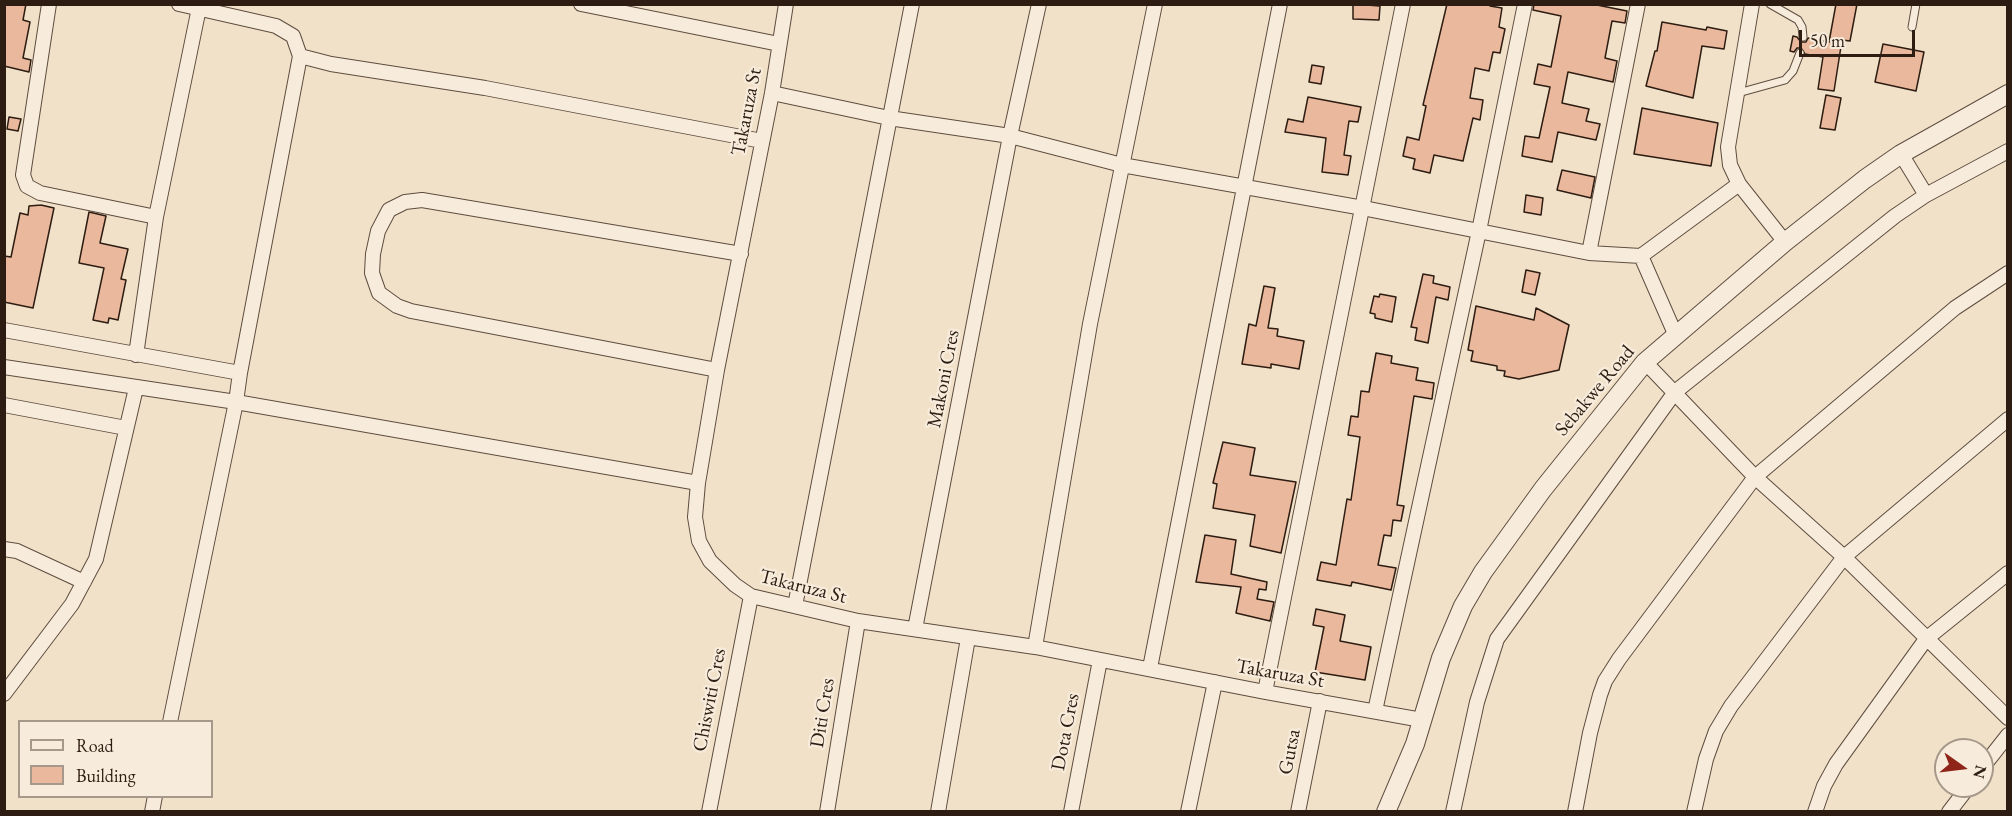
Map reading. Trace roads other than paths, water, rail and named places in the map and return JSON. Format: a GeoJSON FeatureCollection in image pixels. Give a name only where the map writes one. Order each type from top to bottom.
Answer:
{"type":"FeatureCollection","features":[{"type":"Feature","properties":{"kind":"street"},"geometry":{"type":"LineString","coordinates":[[49,4],[22,175],[27,186],[40,193],[156,217]]}},
{"type":"Feature","properties":{"kind":"street"},"geometry":{"type":"LineString","coordinates":[[170,720],[236,402],[300,56],[293,36],[276,26],[179,4]]}},
{"type":"Feature","properties":{"kind":"street"},"geometry":{"type":"LineString","coordinates":[[582,4],[779,44]]}},
{"type":"Feature","properties":{"kind":"street","name":"Takaruza St"},"geometry":{"type":"LineString","coordinates":[[786,4],[772,93],[717,370],[698,483],[695,517],[699,541],[710,561],[723,575],[751,596],[858,621],[1035,647],[1422,720]]}},
{"type":"Feature","properties":{"kind":"street"},"geometry":{"type":"LineString","coordinates":[[795,606],[912,4]]}},
{"type":"Feature","properties":{"kind":"street","name":"Makoni Cres"},"geometry":{"type":"LineString","coordinates":[[915,629],[1010,136],[1039,4]]}},
{"type":"Feature","properties":{"kind":"street"},"geometry":{"type":"LineString","coordinates":[[1035,647],[1090,324],[1155,4]]}},
{"type":"Feature","properties":{"kind":"street"},"geometry":{"type":"LineString","coordinates":[[1150,668],[1280,4]]}},
{"type":"Feature","properties":{"kind":"street"},"geometry":{"type":"LineString","coordinates":[[1265,692],[1402,4]]}},
{"type":"Feature","properties":{"kind":"street"},"geometry":{"type":"LineString","coordinates":[[1375,711],[1479,231],[1525,4]]}},
{"type":"Feature","properties":{"kind":"street"},"geometry":{"type":"LineString","coordinates":[[1589,253],[1638,4]]}},
{"type":"Feature","properties":{"kind":"street"},"geometry":{"type":"LineString","coordinates":[[1752,4],[1728,147],[1730,165],[1739,184],[1785,242]]}},
{"type":"Feature","properties":{"kind":"street"},"geometry":{"type":"LineString","coordinates":[[136,355],[156,217],[199,8]]}},
{"type":"Feature","properties":{"kind":"street"},"geometry":{"type":"LineString","coordinates":[[300,56],[331,64],[485,88],[762,141]]}},
{"type":"Feature","properties":{"kind":"street"},"geometry":{"type":"LineString","coordinates":[[772,93],[889,117],[1010,136],[1122,165],[1362,208],[1589,253],[1641,256],[1739,184]]}},
{"type":"Feature","properties":{"kind":"street","name":"Sebakwe Road"},"geometry":{"type":"LineString","coordinates":[[1386,812],[1415,744],[1441,658],[1463,606],[1483,572],[1543,489],[1645,362],[1785,242],[1865,178],[1901,154],[2007,94]]}},
{"type":"Feature","properties":{"kind":"street"},"geometry":{"type":"LineString","coordinates":[[1453,812],[1477,702],[1497,639],[1675,392],[1869,235],[1926,195],[2007,151]]}},
{"type":"Feature","properties":{"kind":"street"},"geometry":{"type":"LineString","coordinates":[[1901,154],[1926,195]]}},
{"type":"Feature","properties":{"kind":"street"},"geometry":{"type":"LineString","coordinates":[[717,370],[411,311],[397,306],[379,293],[372,273],[373,254],[378,231],[389,210],[405,202],[422,200],[741,254]]}},
{"type":"Feature","properties":{"kind":"street"},"geometry":{"type":"LineString","coordinates":[[1641,256],[1676,336]]}},
{"type":"Feature","properties":{"kind":"street"},"geometry":{"type":"LineString","coordinates":[[1575,812],[1590,733],[1605,681],[1755,477],[1955,308],[2007,273]]}},
{"type":"Feature","properties":{"kind":"street"},"geometry":{"type":"LineString","coordinates":[[4,330],[240,373]]}},
{"type":"Feature","properties":{"kind":"street"},"geometry":{"type":"LineString","coordinates":[[1645,362],[1755,477],[1844,557],[2007,718]]}},
{"type":"Feature","properties":{"kind":"street"},"geometry":{"type":"LineString","coordinates":[[4,367],[236,402],[698,483]]}},
{"type":"Feature","properties":{"kind":"street"},"geometry":{"type":"LineString","coordinates":[[4,694],[72,604],[96,559],[136,388]]}},
{"type":"Feature","properties":{"kind":"street"},"geometry":{"type":"LineString","coordinates":[[4,405],[126,428]]}},
{"type":"Feature","properties":{"kind":"street"},"geometry":{"type":"LineString","coordinates":[[1694,812],[1710,744],[1726,714],[1844,557],[2007,419]]}},
{"type":"Feature","properties":{"kind":"street"},"geometry":{"type":"LineString","coordinates":[[4,549],[17,551],[84,582]]}},
{"type":"Feature","properties":{"kind":"street"},"geometry":{"type":"LineString","coordinates":[[1815,812],[1824,786],[1836,764],[1926,639],[2007,573]]}},
{"type":"Feature","properties":{"kind":"street","name":"Chiswiti Cres"},"geometry":{"type":"LineString","coordinates":[[709,812],[751,596]]}},
{"type":"Feature","properties":{"kind":"street","name":"Diti Cres"},"geometry":{"type":"LineString","coordinates":[[827,812],[858,621]]}},
{"type":"Feature","properties":{"kind":"street"},"geometry":{"type":"LineString","coordinates":[[938,812],[968,638]]}},
{"type":"Feature","properties":{"kind":"street","name":"Dota Cres"},"geometry":{"type":"LineString","coordinates":[[1071,812],[1100,660]]}},
{"type":"Feature","properties":{"kind":"street"},"geometry":{"type":"LineString","coordinates":[[1188,812],[1215,682]]}},
{"type":"Feature","properties":{"kind":"street","name":"Gutsa"},"geometry":{"type":"LineString","coordinates":[[1298,812],[1320,701]]}},
{"type":"Feature","properties":{"kind":"street"},"geometry":{"type":"LineString","coordinates":[[1994,752],[2007,735]]}},
{"type":"Feature","properties":{"kind":"street"},"geometry":{"type":"LineString","coordinates":[[1949,812],[1960,798]]}},
{"type":"Feature","properties":{"kind":"lane"},"geometry":{"type":"LineString","coordinates":[[1770,4],[1798,20],[1802,27],[1803,38]]}},
{"type":"Feature","properties":{"kind":"lane"},"geometry":{"type":"LineString","coordinates":[[1912,27],[1916,4]]}},
{"type":"Feature","properties":{"kind":"lane"},"geometry":{"type":"LineString","coordinates":[[1738,93],[1785,80],[1793,71],[1800,53]]}}]}
